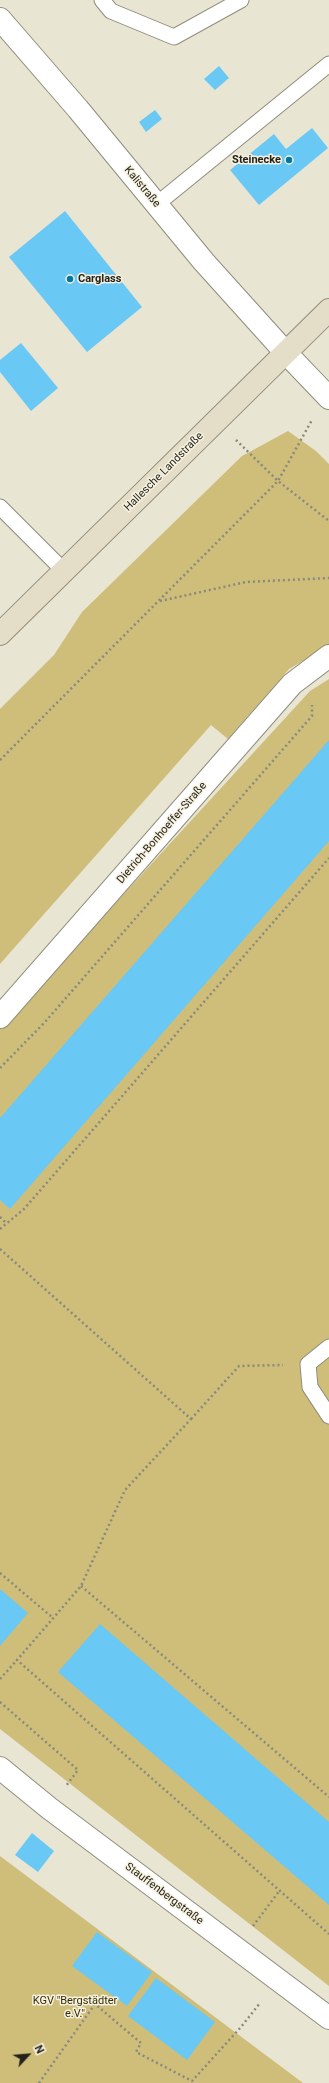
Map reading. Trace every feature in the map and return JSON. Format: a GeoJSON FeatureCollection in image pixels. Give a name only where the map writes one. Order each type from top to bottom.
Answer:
{"type":"FeatureCollection","features":[{"type":"Feature","properties":{"kind":"main road","name":"Hallesche Landstraße"},"geometry":{"type":"LineString","coordinates":[[0,634],[329,310]]}},
{"type":"Feature","properties":{"kind":"street","name":"Kalistraße"},"geometry":{"type":"LineString","coordinates":[[0,19],[157,204],[204,262],[328,397]]}},
{"type":"Feature","properties":{"kind":"street","name":"Dietrich-Bonhoeffer-Straße"},"geometry":{"type":"LineString","coordinates":[[0,1016],[292,684],[321,661]]}},
{"type":"Feature","properties":{"kind":"street","name":"Stauffenbergstraße"},"geometry":{"type":"LineString","coordinates":[[0,1768],[50,1808],[329,2018]]}},
{"type":"Feature","properties":{"kind":"lane"},"geometry":{"type":"LineString","coordinates":[[102,0],[111,11],[174,37],[241,0]]}},
{"type":"Feature","properties":{"kind":"lane"},"geometry":{"type":"LineString","coordinates":[[157,204],[329,64]]}},
{"type":"Feature","properties":{"kind":"lane"},"geometry":{"type":"LineString","coordinates":[[0,507],[64,571]]}},
{"type":"Feature","properties":{"kind":"lane"},"geometry":{"type":"LineString","coordinates":[[329,1347],[308,1364],[310,1387],[329,1416]]}},
{"type":"Feature","properties":{"kind":"path"},"geometry":{"type":"LineString","coordinates":[[0,760],[278,481],[328,397]]}},
{"type":"Feature","properties":{"kind":"path"},"geometry":{"type":"LineString","coordinates":[[217,421],[278,481],[329,521]]}},
{"type":"Feature","properties":{"kind":"path"},"geometry":{"type":"LineString","coordinates":[[159,601],[246,582],[329,578]]}},
{"type":"Feature","properties":{"kind":"path"},"geometry":{"type":"LineString","coordinates":[[0,1068],[45,1022],[312,716],[321,661]]}},
{"type":"Feature","properties":{"kind":"path"},"geometry":{"type":"LineString","coordinates":[[0,1229],[24,1209],[329,858]]}},
{"type":"Feature","properties":{"kind":"path"},"geometry":{"type":"LineString","coordinates":[[0,1217],[7,1224]]}},
{"type":"Feature","properties":{"kind":"path"},"geometry":{"type":"LineString","coordinates":[[0,1249],[191,1419]]}},
{"type":"Feature","properties":{"kind":"path"},"geometry":{"type":"LineString","coordinates":[[0,1679],[81,1586],[125,1490],[239,1366],[308,1364]]}},
{"type":"Feature","properties":{"kind":"path"},"geometry":{"type":"LineString","coordinates":[[0,1573],[53,1618]]}},
{"type":"Feature","properties":{"kind":"path"},"geometry":{"type":"LineString","coordinates":[[81,1586],[329,1797]]}},
{"type":"Feature","properties":{"kind":"path"},"geometry":{"type":"LineString","coordinates":[[17,1660],[329,1934]]}},
{"type":"Feature","properties":{"kind":"path"},"geometry":{"type":"LineString","coordinates":[[0,1702],[78,1770],[50,1808]]}},
{"type":"Feature","properties":{"kind":"path"},"geometry":{"type":"LineString","coordinates":[[237,1949],[280,1890]]}},
{"type":"Feature","properties":{"kind":"path"},"geometry":{"type":"LineString","coordinates":[[39,2083],[95,2004],[141,2043],[136,2052],[192,2082],[241,2027],[278,1980]]}},
{"type":"Feature","properties":{"kind":"green space"},"geometry":{"type":"Polygon","coordinates":[[[288,431],[316,451],[329,464],[329,646],[289,669],[228,739],[211,725],[0,964],[0,709],[54,655],[82,612],[242,456],[288,431]]]}},
{"type":"Feature","properties":{"kind":"green space"},"geometry":{"type":"Polygon","coordinates":[[[329,679],[329,1986],[0,1729],[0,1029],[310,691],[329,679]]]}},
{"type":"Feature","properties":{"kind":"green space","name":"KGV \"Bergstädter e.V.\""},"geometry":{"type":"Polygon","coordinates":[[[0,1856],[303,2083],[0,2083],[0,1856]]]}},
{"type":"Feature","properties":{"kind":"building"},"geometry":{"type":"Polygon","coordinates":[[[219,66],[229,78],[215,90],[204,79],[219,66]]]}},
{"type":"Feature","properties":{"kind":"building"},"geometry":{"type":"Polygon","coordinates":[[[155,110],[162,119],[146,132],[139,122],[155,110]]]}},
{"type":"Feature","properties":{"kind":"building","name":"Steinecke"},"geometry":{"type":"Polygon","coordinates":[[[312,128],[328,148],[259,205],[230,170],[274,134],[286,149],[312,128]]]}},
{"type":"Feature","properties":{"kind":"building"},"geometry":{"type":"Polygon","coordinates":[[[65,211],[142,307],[87,352],[9,257],[65,211]]]}},
{"type":"Feature","properties":{"kind":"building"},"geometry":{"type":"Polygon","coordinates":[[[21,343],[58,388],[31,411],[0,372],[0,360],[21,343]]]}},
{"type":"Feature","properties":{"kind":"building"},"geometry":{"type":"Polygon","coordinates":[[[329,740],[329,841],[10,1209],[0,1200],[0,1118],[329,740]]]}},
{"type":"Feature","properties":{"kind":"building"},"geometry":{"type":"Polygon","coordinates":[[[0,1589],[28,1613],[0,1646],[0,1589]]]}},
{"type":"Feature","properties":{"kind":"building"},"geometry":{"type":"Polygon","coordinates":[[[100,1624],[329,1822],[329,1905],[58,1672],[100,1624]]]}},
{"type":"Feature","properties":{"kind":"building"},"geometry":{"type":"Polygon","coordinates":[[[32,1833],[54,1851],[38,1872],[15,1855],[32,1833]]]}},
{"type":"Feature","properties":{"kind":"building"},"geometry":{"type":"Polygon","coordinates":[[[97,1932],[152,1972],[127,2006],[72,1966],[97,1932]]]}},
{"type":"Feature","properties":{"kind":"building"},"geometry":{"type":"Polygon","coordinates":[[[156,1978],[215,2022],[187,2060],[128,2016],[156,1978]]]}},
{"type":"Feature","properties":{"kind":"place","name":"Steinecke"},"geometry":{"type":"Point","coordinates":[289,160]}},
{"type":"Feature","properties":{"kind":"place","name":"Carglass"},"geometry":{"type":"Point","coordinates":[70,279]}}]}
